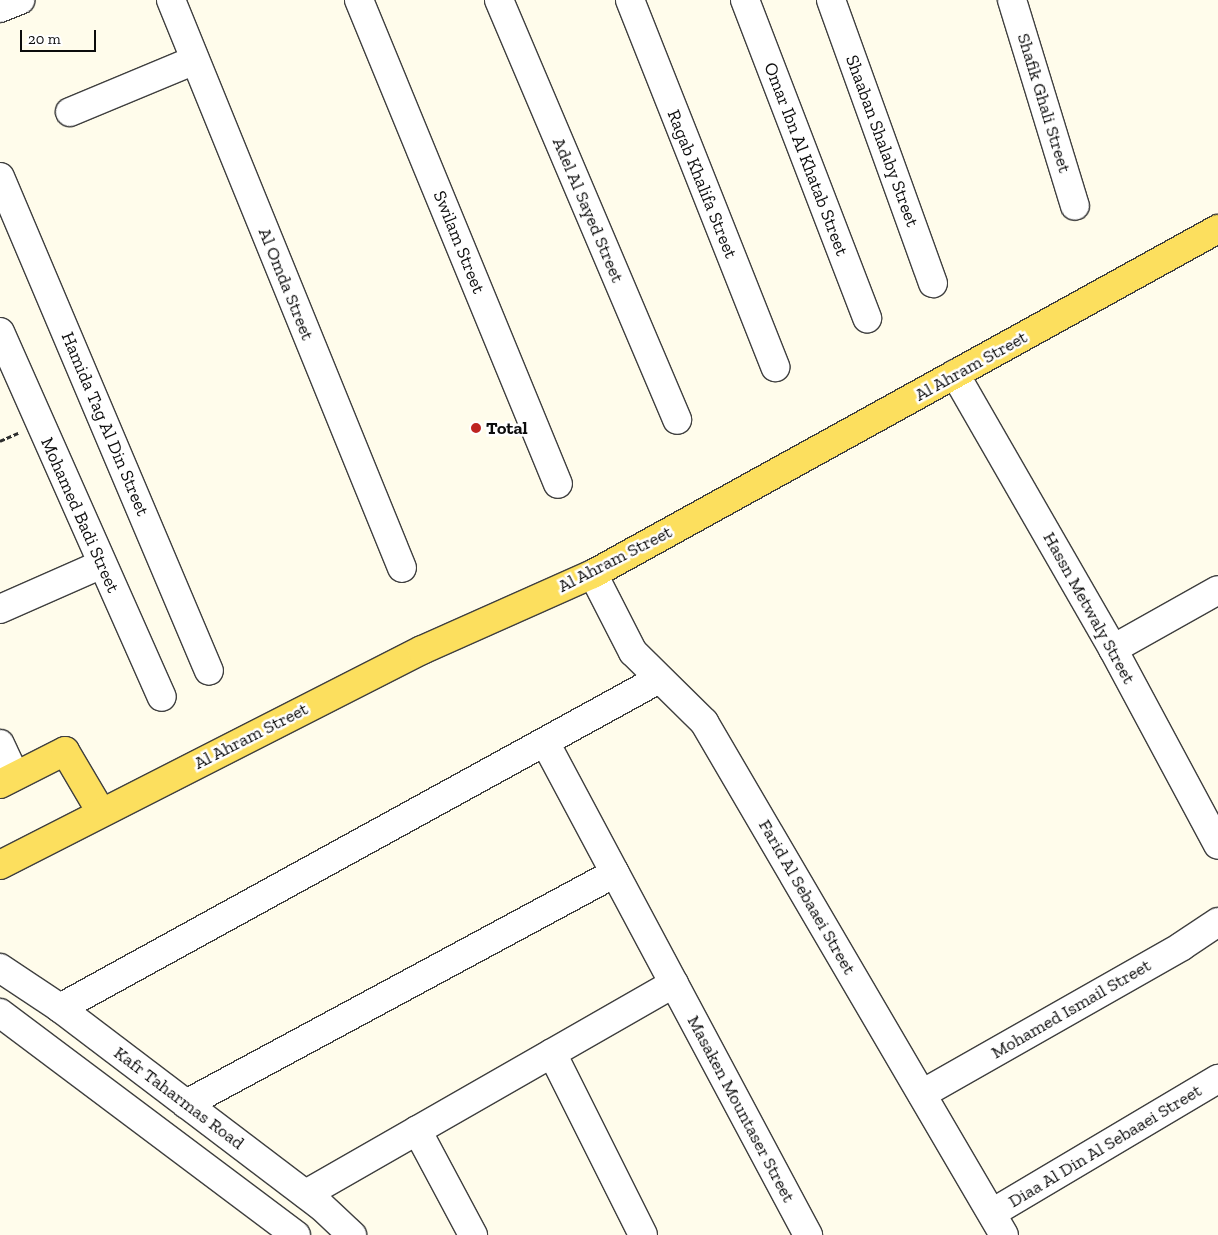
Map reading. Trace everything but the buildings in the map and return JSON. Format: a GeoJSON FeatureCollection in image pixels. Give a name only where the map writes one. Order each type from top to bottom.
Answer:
{"type":"FeatureCollection","features":[{"type":"Feature","properties":{"kind":"main road","name":"Al Ahram Street"},"geometry":{"type":"LineString","coordinates":[[0,865],[422,650],[593,574],[1218,229]]}},
{"type":"Feature","properties":{"kind":"main road"},"geometry":{"type":"LineString","coordinates":[[7,780],[65,751],[101,812]]}},
{"type":"Feature","properties":{"kind":"street"},"geometry":{"type":"LineString","coordinates":[[0,8],[20,0]]}},
{"type":"Feature","properties":{"kind":"street","name":"Al Omda Street"},"geometry":{"type":"LineString","coordinates":[[171,0],[402,568]]}},
{"type":"Feature","properties":{"kind":"street","name":"Swilam Street"},"geometry":{"type":"LineString","coordinates":[[359,0],[558,484]]}},
{"type":"Feature","properties":{"kind":"street","name":"Adel Al Sayed Street"},"geometry":{"type":"LineString","coordinates":[[499,0],[677,420]]}},
{"type":"Feature","properties":{"kind":"street","name":"Ragab Khalifa Street"},"geometry":{"type":"LineString","coordinates":[[630,0],[775,367]]}},
{"type":"Feature","properties":{"kind":"street","name":"Omar Ibn Al Khatab Street"},"geometry":{"type":"LineString","coordinates":[[745,0],[867,318]]}},
{"type":"Feature","properties":{"kind":"street","name":"Shaaban Shalaby Street"},"geometry":{"type":"LineString","coordinates":[[831,0],[933,283]]}},
{"type":"Feature","properties":{"kind":"street","name":"Shafik Ghali Street"},"geometry":{"type":"LineString","coordinates":[[1012,0],[1076,206]]}},
{"type":"Feature","properties":{"kind":"street"},"geometry":{"type":"LineString","coordinates":[[70,112],[195,60]]}},
{"type":"Feature","properties":{"kind":"street","name":"Hamida Tag Al Din Street"},"geometry":{"type":"LineString","coordinates":[[0,177],[209,671]]}},
{"type":"Feature","properties":{"kind":"street","name":"Mohamed Badi Street"},"geometry":{"type":"LineString","coordinates":[[0,332],[162,696]]}},
{"type":"Feature","properties":{"kind":"street","name":"Hassn Metwaly Street"},"geometry":{"type":"LineString","coordinates":[[955,374],[1113,649],[1218,845]]}},
{"type":"Feature","properties":{"kind":"street"},"geometry":{"type":"LineString","coordinates":[[0,609],[102,564]]}},
{"type":"Feature","properties":{"kind":"street","name":"Farid Al Sebaaei Street"},"geometry":{"type":"LineString","coordinates":[[593,574],[622,636],[659,679],[676,691],[704,722],[998,1224]]}},
{"type":"Feature","properties":{"kind":"street"},"geometry":{"type":"LineString","coordinates":[[1113,649],[1218,590]]}},
{"type":"Feature","properties":{"kind":"street"},"geometry":{"type":"LineString","coordinates":[[60,1008],[659,679]]}},
{"type":"Feature","properties":{"kind":"street","name":"Masaken Mountaser Street"},"geometry":{"type":"LineString","coordinates":[[545,742],[808,1235]]}},
{"type":"Feature","properties":{"kind":"street"},"geometry":{"type":"LineString","coordinates":[[0,744],[7,780]]}},
{"type":"Feature","properties":{"kind":"street"},"geometry":{"type":"LineString","coordinates":[[186,1104],[615,872]]}},
{"type":"Feature","properties":{"kind":"street","name":"Mohamed Ismail Street"},"geometry":{"type":"LineString","coordinates":[[922,1094],[1182,946],[1218,922]]}},
{"type":"Feature","properties":{"kind":"street","name":"Kafr Taharmas Road"},"geometry":{"type":"LineString","coordinates":[[0,968],[60,1008],[306,1194],[352,1235]]}},
{"type":"Feature","properties":{"kind":"street"},"geometry":{"type":"LineString","coordinates":[[306,1194],[674,983]]}},
{"type":"Feature","properties":{"kind":"street"},"geometry":{"type":"LineString","coordinates":[[0,1013],[296,1235]]}},
{"type":"Feature","properties":{"kind":"street"},"geometry":{"type":"LineString","coordinates":[[552,1053],[643,1235]]}},
{"type":"Feature","properties":{"kind":"street","name":"Diaa Al Din Al Sebaaei Street"},"geometry":{"type":"LineString","coordinates":[[998,1224],[1218,1079]]}},
{"type":"Feature","properties":{"kind":"street"},"geometry":{"type":"LineString","coordinates":[[417,1130],[473,1235]]}},
{"type":"Feature","properties":{"kind":"place","name":"Total"},"geometry":{"type":"Point","coordinates":[476,428]}}]}
